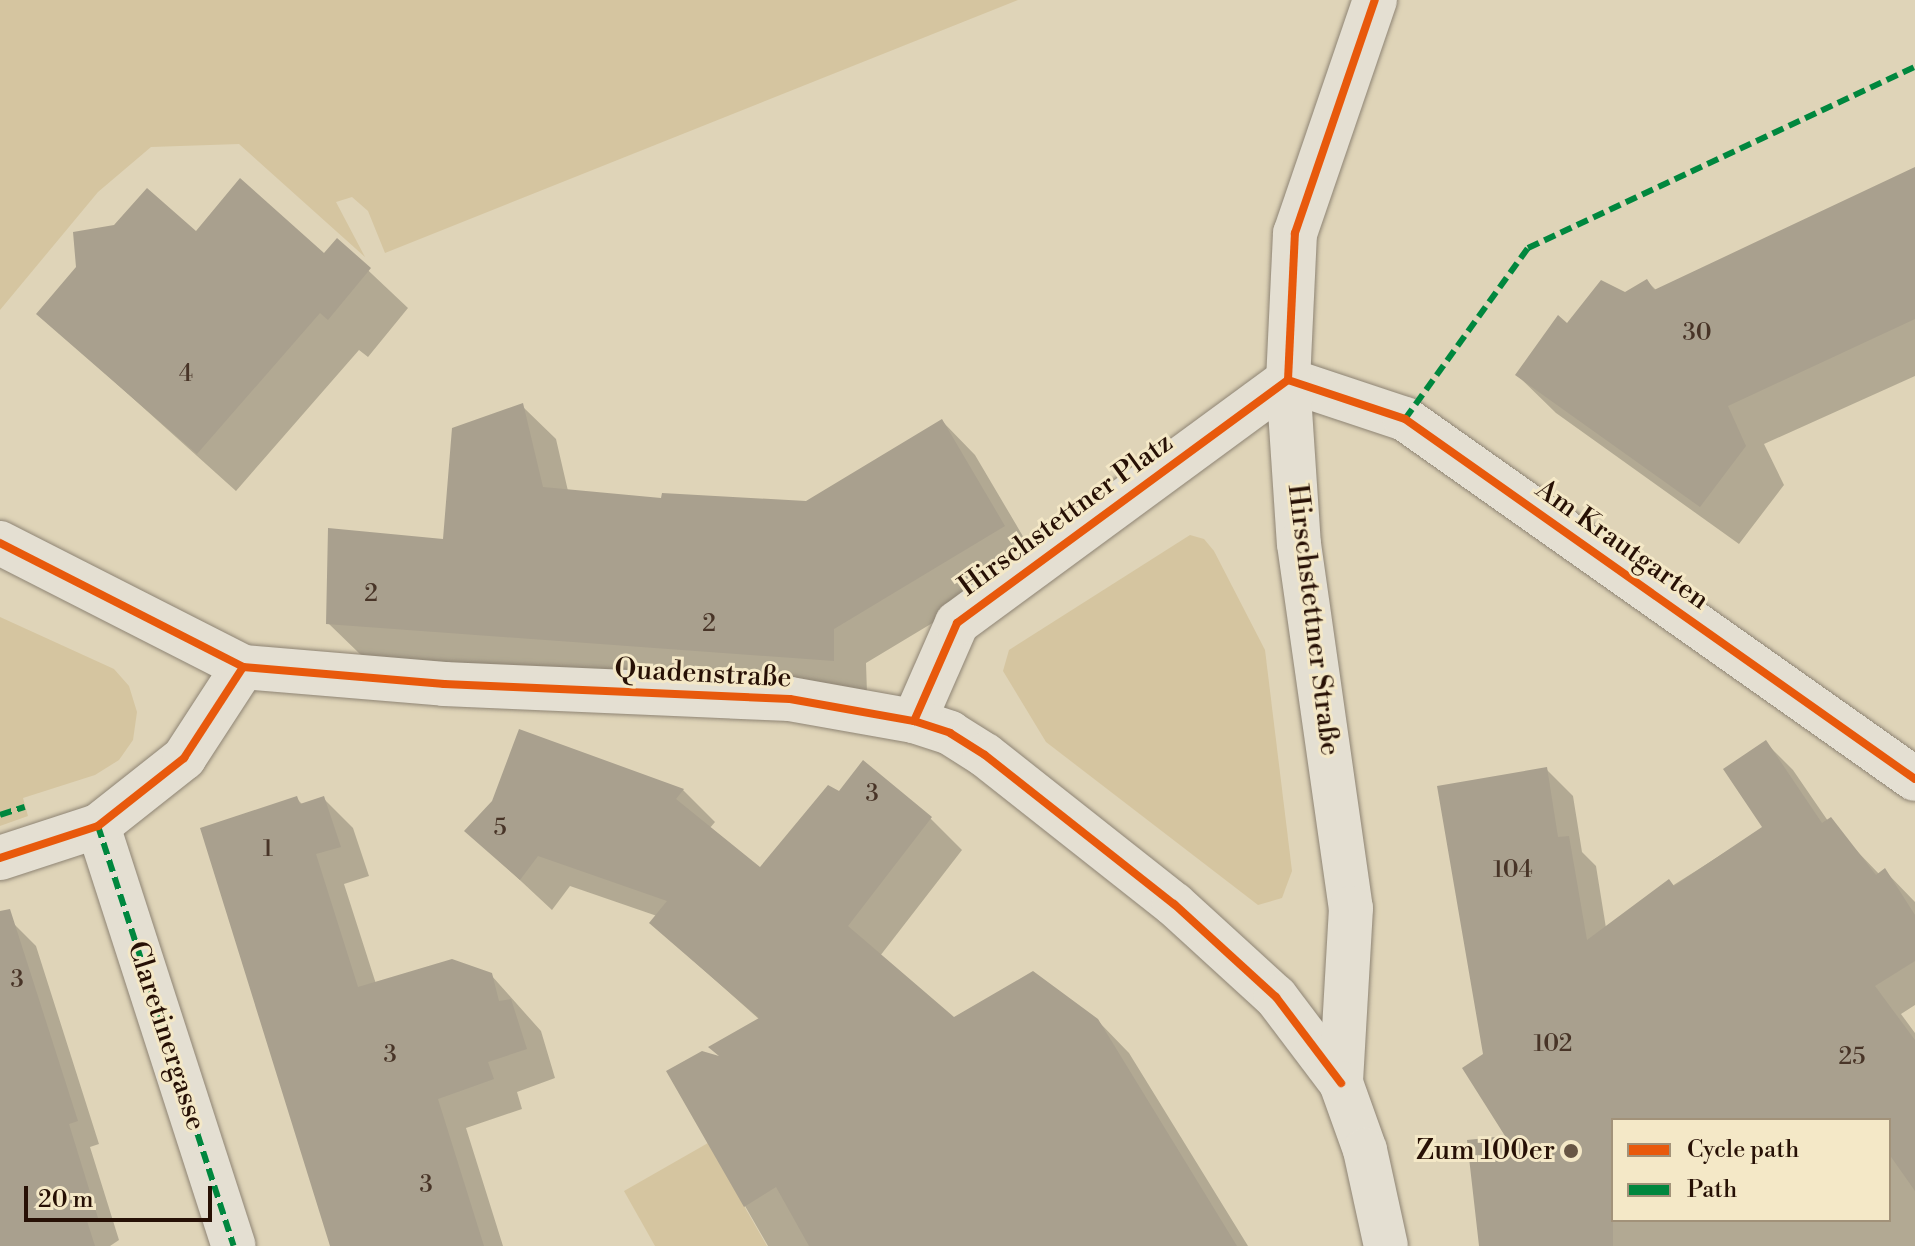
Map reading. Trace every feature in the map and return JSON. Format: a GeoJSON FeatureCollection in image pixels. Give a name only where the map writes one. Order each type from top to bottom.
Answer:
{"type":"FeatureCollection","features":[{"type":"Feature","properties":{"kind":"street","name":"Hirschstettner Straße"},"geometry":{"type":"LineString","coordinates":[[1375,0],[1295,233],[1288,380],[1299,544],[1351,908],[1341,1083],[1365,1150],[1386,1246]]}},
{"type":"Feature","properties":{"kind":"street","name":"Hirschstettner Platz"},"geometry":{"type":"LineString","coordinates":[[914,721],[957,623],[1288,380]]}},
{"type":"Feature","properties":{"kind":"street","name":"Am Krautgarten"},"geometry":{"type":"LineString","coordinates":[[1288,380],[1405,419],[1915,779]]}},
{"type":"Feature","properties":{"kind":"street","name":"Quadenstraße"},"geometry":{"type":"LineString","coordinates":[[0,543],[243,667],[444,684],[790,699],[914,721],[950,733],[985,755],[1174,904],[1276,997],[1341,1083]]}},
{"type":"Feature","properties":{"kind":"street"},"geometry":{"type":"LineString","coordinates":[[0,858],[98,826],[184,758],[243,667]]}},
{"type":"Feature","properties":{"kind":"street","name":"Claretinergasse"},"geometry":{"type":"LineString","coordinates":[[98,826],[234,1246]]}},
{"type":"Feature","properties":{"kind":"shaded area"},"geometry":{"type":"Polygon","coordinates":[[[0,0],[1018,0],[385,253],[368,211],[352,197],[336,202],[365,257],[239,144],[151,147],[98,192],[0,310],[0,0]]]}},
{"type":"Feature","properties":{"kind":"shaded area"},"geometry":{"type":"Polygon","coordinates":[[[1190,535],[1204,539],[1214,551],[1265,650],[1292,871],[1282,898],[1258,905],[1046,742],[1003,671],[1009,650],[1190,535]]]}},
{"type":"Feature","properties":{"kind":"shaded area"},"geometry":{"type":"Polygon","coordinates":[[[0,617],[114,669],[129,686],[137,712],[133,740],[119,760],[95,775],[23,798],[28,816],[0,826],[0,617]]]}},
{"type":"Feature","properties":{"kind":"shaded area"},"geometry":{"type":"Polygon","coordinates":[[[708,1143],[767,1246],[655,1246],[624,1191],[708,1143]]]}},
{"type":"Feature","properties":{"kind":"building"},"geometry":{"type":"Polygon","coordinates":[[[1915,167],[1915,319],[1728,406],[1746,446],[1700,507],[1515,375],[1558,315],[1567,323],[1601,280],[1625,292],[1647,279],[1654,290],[1915,167]]]}},
{"type":"Feature","properties":{"kind":"building"},"geometry":{"type":"Polygon","coordinates":[[[240,178],[324,253],[337,238],[371,268],[328,320],[320,313],[197,454],[36,314],[76,267],[73,232],[114,225],[147,188],[196,231],[240,178]]]}},
{"type":"Feature","properties":{"kind":"building"},"geometry":{"type":"Polygon","coordinates":[[[523,403],[543,487],[661,498],[662,493],[806,501],[942,419],[1005,526],[834,629],[834,661],[326,624],[328,528],[443,539],[452,428],[523,403]]]}},
{"type":"Feature","properties":{"kind":"building"},"geometry":{"type":"Polygon","coordinates":[[[519,729],[684,789],[676,799],[760,867],[828,785],[839,791],[863,760],[932,817],[848,926],[954,1017],[1033,971],[1098,1019],[1237,1246],[809,1246],[776,1187],[744,1207],[666,1071],[702,1051],[719,1056],[708,1047],[759,1018],[649,923],[667,901],[538,856],[520,880],[464,831],[492,801],[519,729]]]}},
{"type":"Feature","properties":{"kind":"building"},"geometry":{"type":"Polygon","coordinates":[[[1766,740],[1822,823],[1831,817],[1876,875],[1885,868],[1915,915],[1915,961],[1875,986],[1915,1040],[1915,1191],[1891,1157],[1891,1118],[1611,1118],[1613,1246],[1479,1246],[1467,1140],[1505,1136],[1462,1068],[1483,1054],[1437,786],[1547,767],[1558,837],[1569,836],[1587,940],[1669,879],[1674,886],[1762,827],[1723,769],[1766,740]]]}},
{"type":"Feature","properties":{"kind":"building"},"geometry":{"type":"Polygon","coordinates":[[[297,796],[300,804],[324,796],[341,847],[316,854],[358,987],[452,959],[492,973],[499,1001],[511,999],[527,1049],[488,1062],[494,1079],[438,1099],[484,1246],[330,1246],[200,828],[297,796]]]}},
{"type":"Feature","properties":{"kind":"building"},"geometry":{"type":"Polygon","coordinates":[[[10,909],[78,1121],[69,1124],[98,1218],[87,1221],[95,1246],[0,1246],[0,911],[10,909]]]}},
{"type":"Feature","properties":{"kind":"marked path"},"geometry":{"type":"LineString","coordinates":[[1405,419],[1528,248],[1915,67]]}},
{"type":"Feature","properties":{"kind":"marked path"},"geometry":{"type":"LineString","coordinates":[[0,815],[25,807]]}},
{"type":"Feature","properties":{"kind":"marked path"},"geometry":{"type":"LineString","coordinates":[[98,826],[234,1246]]}},
{"type":"Feature","properties":{"kind":"cycle path"},"geometry":{"type":"LineString","coordinates":[[1288,380],[1295,233],[1375,0]]}},
{"type":"Feature","properties":{"kind":"cycle path"},"geometry":{"type":"LineString","coordinates":[[1288,380],[1405,419],[1915,779]]}},
{"type":"Feature","properties":{"kind":"cycle path"},"geometry":{"type":"LineString","coordinates":[[914,721],[957,623],[1288,380]]}},
{"type":"Feature","properties":{"kind":"cycle path"},"geometry":{"type":"LineString","coordinates":[[0,543],[243,667],[444,684],[790,699],[914,721],[950,733],[985,755],[1174,904],[1276,997],[1341,1083]]}},
{"type":"Feature","properties":{"kind":"cycle path"},"geometry":{"type":"LineString","coordinates":[[0,858],[98,826],[184,758],[243,667]]}},
{"type":"Feature","properties":{"kind":"place","name":"Zum 100er"},"geometry":{"type":"Point","coordinates":[1571,1151]}}]}
